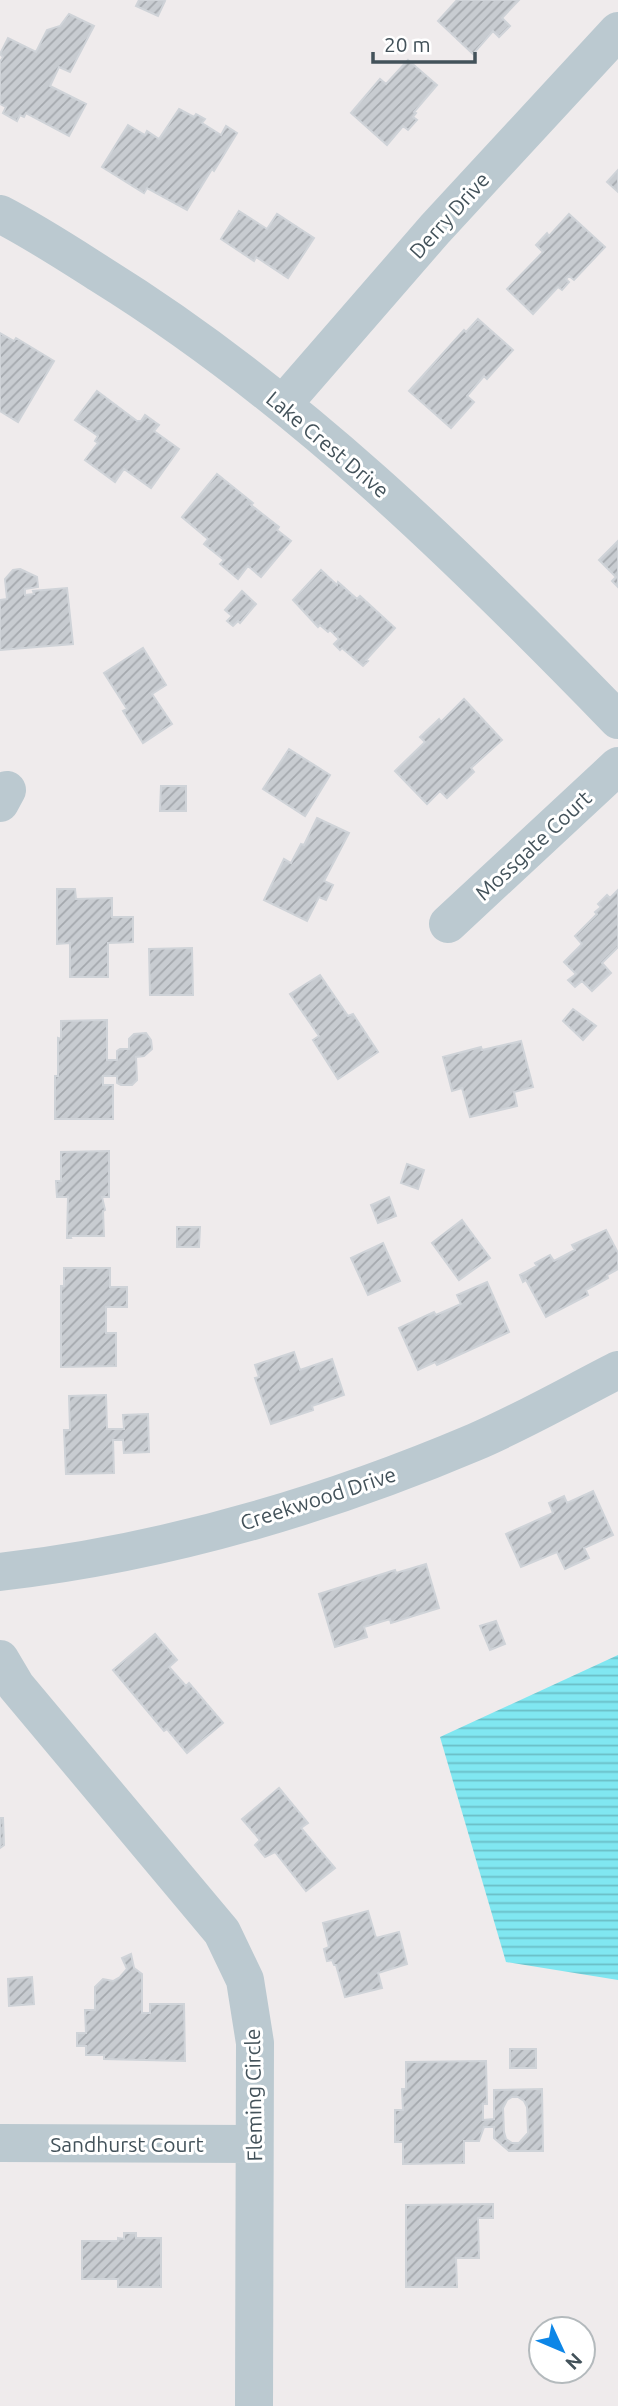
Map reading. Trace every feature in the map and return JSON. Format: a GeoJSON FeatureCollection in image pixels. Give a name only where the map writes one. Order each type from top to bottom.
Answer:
{"type":"FeatureCollection","features":[{"type":"Feature","properties":{"kind":"street","name":"Derry Drive"},"geometry":{"type":"LineString","coordinates":[[283,404],[435,229],[618,30]]}},
{"type":"Feature","properties":{"kind":"street","name":"Lake Crest Drive"},"geometry":{"type":"LineString","coordinates":[[0,214],[162,312],[283,404],[386,492],[507,606],[618,720]]}},
{"type":"Feature","properties":{"kind":"street","name":"Mossgate Court"},"geometry":{"type":"LineString","coordinates":[[448,924],[618,766]]}},
{"type":"Feature","properties":{"kind":"street","name":"Creekwood Drive"},"geometry":{"type":"LineString","coordinates":[[0,1572],[127,1551],[316,1503],[374,1483],[478,1440],[618,1370]]}},
{"type":"Feature","properties":{"kind":"street","name":"Fleming Circle"},"geometry":{"type":"LineString","coordinates":[[0,1659],[16,1686],[222,1932],[245,1980],[255,2043],[254,2406]]}},
{"type":"Feature","properties":{"kind":"street","name":"Sandhurst Court"},"geometry":{"type":"LineString","coordinates":[[0,2143],[254,2144]]}},
{"type":"Feature","properties":{"kind":"water"},"geometry":{"type":"Polygon","coordinates":[[[618,1655],[618,1980],[506,1962],[440,1737],[618,1655]]]}},
{"type":"Feature","properties":{"kind":"building"},"geometry":{"type":"Polygon","coordinates":[[[139,0],[165,1],[158,16],[136,6],[139,0]]]}},
{"type":"Feature","properties":{"kind":"building"},"geometry":{"type":"Polygon","coordinates":[[[457,0],[519,0],[502,18],[510,26],[499,37],[493,31],[473,54],[438,21],[457,0]]]}},
{"type":"Feature","properties":{"kind":"building"},"geometry":{"type":"Polygon","coordinates":[[[69,14],[94,26],[70,72],[59,67],[50,86],[86,104],[69,136],[26,113],[24,117],[20,115],[17,121],[3,113],[6,107],[0,104],[0,62],[3,57],[0,54],[8,38],[36,52],[47,30],[60,26],[69,14]]]}},
{"type":"Feature","properties":{"kind":"building"},"geometry":{"type":"Polygon","coordinates":[[[408,60],[437,85],[414,112],[416,113],[413,117],[417,120],[408,130],[403,126],[387,145],[351,113],[380,79],[386,84],[408,60]]]}},
{"type":"Feature","properties":{"kind":"building"},"geometry":{"type":"Polygon","coordinates":[[[179,109],[205,119],[202,123],[221,135],[226,126],[237,133],[187,210],[147,188],[144,193],[102,167],[128,125],[145,135],[147,131],[159,139],[179,109]]]}},
{"type":"Feature","properties":{"kind":"building"},"geometry":{"type":"Polygon","coordinates":[[[618,170],[618,192],[607,182],[618,170]]]}},
{"type":"Feature","properties":{"kind":"building"},"geometry":{"type":"Polygon","coordinates":[[[239,211],[267,229],[277,214],[314,238],[288,278],[256,257],[254,261],[221,239],[239,211]]]}},
{"type":"Feature","properties":{"kind":"building"},"geometry":{"type":"Polygon","coordinates":[[[569,214],[605,247],[574,280],[569,276],[566,279],[569,282],[562,290],[558,287],[533,314],[507,289],[543,252],[536,245],[547,233],[549,236],[569,214]]]}},
{"type":"Feature","properties":{"kind":"building"},"geometry":{"type":"Polygon","coordinates":[[[478,319],[513,350],[487,379],[484,376],[467,396],[474,402],[451,428],[409,391],[464,330],[466,332],[478,319]]]}},
{"type":"Feature","properties":{"kind":"building"},"geometry":{"type":"Polygon","coordinates":[[[0,333],[14,341],[16,338],[54,361],[18,422],[0,411],[0,333]]]}},
{"type":"Feature","properties":{"kind":"building"},"geometry":{"type":"Polygon","coordinates":[[[97,391],[137,421],[141,421],[145,415],[159,425],[154,431],[179,449],[151,488],[124,469],[115,482],[85,460],[98,443],[95,441],[98,436],[75,420],[97,391]]]}},
{"type":"Feature","properties":{"kind":"building"},"geometry":{"type":"Polygon","coordinates":[[[217,474],[253,503],[251,505],[279,527],[277,530],[291,541],[261,577],[248,566],[238,579],[220,564],[224,560],[204,544],[208,539],[182,517],[217,474]]]}},
{"type":"Feature","properties":{"kind":"building"},"geometry":{"type":"Polygon","coordinates":[[[618,541],[618,587],[612,581],[616,577],[599,560],[618,541]]]}},
{"type":"Feature","properties":{"kind":"building"},"geometry":{"type":"Polygon","coordinates":[[[20,569],[37,577],[38,587],[25,589],[25,595],[34,594],[33,591],[67,588],[73,644],[0,650],[0,600],[7,599],[5,579],[13,570],[20,569]]]}},
{"type":"Feature","properties":{"kind":"building"},"geometry":{"type":"Polygon","coordinates":[[[321,570],[357,599],[360,596],[395,628],[363,666],[342,648],[340,650],[334,644],[339,639],[330,630],[328,632],[320,625],[318,627],[293,600],[321,570]]]}},
{"type":"Feature","properties":{"kind":"building"},"geometry":{"type":"Polygon","coordinates":[[[242,591],[256,604],[240,623],[238,621],[233,626],[227,621],[232,616],[225,610],[242,591]]]}},
{"type":"Feature","properties":{"kind":"building"},"geometry":{"type":"Polygon","coordinates":[[[143,648],[166,685],[152,694],[172,724],[143,743],[123,711],[127,709],[104,673],[143,648]]]}},
{"type":"Feature","properties":{"kind":"building"},"geometry":{"type":"Polygon","coordinates":[[[464,699],[502,740],[471,768],[474,772],[447,798],[440,791],[427,804],[395,771],[425,742],[420,737],[439,719],[441,722],[464,699]]]}},
{"type":"Feature","properties":{"kind":"building"},"geometry":{"type":"Polygon","coordinates":[[[289,749],[330,775],[305,816],[263,789],[289,749]]]}},
{"type":"Feature","properties":{"kind":"building"},"geometry":{"type":"Polygon","coordinates":[[[161,786],[186,786],[186,811],[160,811],[161,786]]]}},
{"type":"Feature","properties":{"kind":"building"},"geometry":{"type":"Polygon","coordinates":[[[317,818],[349,833],[324,881],[333,885],[326,900],[319,897],[307,921],[264,900],[284,859],[291,863],[301,844],[304,845],[317,818]]]}},
{"type":"Feature","properties":{"kind":"building"},"geometry":{"type":"Polygon","coordinates":[[[57,889],[75,889],[76,899],[112,898],[112,917],[133,917],[133,942],[108,943],[108,977],[70,977],[70,943],[57,944],[57,889]]]}},
{"type":"Feature","properties":{"kind":"building"},"geometry":{"type":"Polygon","coordinates":[[[618,890],[618,947],[602,963],[611,973],[592,991],[582,981],[575,987],[568,980],[576,974],[564,962],[582,944],[575,936],[597,914],[595,912],[601,907],[598,904],[607,895],[610,898],[618,890]]]}},
{"type":"Feature","properties":{"kind":"building"},"geometry":{"type":"Polygon","coordinates":[[[192,948],[193,995],[150,995],[149,949],[192,948]]]}},
{"type":"Feature","properties":{"kind":"building"},"geometry":{"type":"Polygon","coordinates":[[[320,975],[348,1016],[353,1014],[378,1052],[338,1079],[313,1040],[319,1036],[290,994],[320,975]]]}},
{"type":"Feature","properties":{"kind":"building"},"geometry":{"type":"Polygon","coordinates":[[[573,1009],[596,1026],[583,1040],[563,1021],[573,1009]]]}},
{"type":"Feature","properties":{"kind":"building"},"geometry":{"type":"Polygon","coordinates":[[[107,1020],[107,1060],[117,1060],[117,1051],[129,1049],[129,1039],[134,1034],[146,1033],[151,1040],[152,1049],[144,1056],[136,1057],[137,1080],[132,1085],[121,1085],[117,1083],[117,1076],[103,1076],[103,1085],[113,1085],[113,1119],[55,1119],[55,1076],[58,1076],[61,1021],[107,1020]]]}},
{"type":"Feature","properties":{"kind":"building"},"geometry":{"type":"Polygon","coordinates":[[[521,1041],[533,1087],[514,1092],[517,1106],[470,1117],[462,1088],[452,1091],[443,1057],[481,1047],[482,1050],[521,1041]]]}},
{"type":"Feature","properties":{"kind":"building"},"geometry":{"type":"Polygon","coordinates":[[[109,1151],[109,1197],[102,1197],[105,1210],[104,1236],[67,1238],[68,1197],[57,1197],[56,1181],[61,1181],[61,1152],[109,1151]]]}},
{"type":"Feature","properties":{"kind":"building"},"geometry":{"type":"Polygon","coordinates":[[[407,1164],[424,1170],[418,1189],[401,1183],[407,1164]]]}},
{"type":"Feature","properties":{"kind":"building"},"geometry":{"type":"Polygon","coordinates":[[[389,1197],[396,1216],[378,1223],[371,1205],[389,1197]]]}},
{"type":"Feature","properties":{"kind":"building"},"geometry":{"type":"Polygon","coordinates":[[[462,1220],[490,1258],[459,1280],[432,1243],[462,1220]]]}},
{"type":"Feature","properties":{"kind":"building"},"geometry":{"type":"Polygon","coordinates":[[[177,1227],[200,1227],[199,1247],[177,1247],[177,1227]]]}},
{"type":"Feature","properties":{"kind":"building"},"geometry":{"type":"Polygon","coordinates":[[[606,1230],[618,1253],[618,1269],[586,1290],[588,1295],[546,1317],[526,1280],[523,1282],[520,1275],[550,1255],[554,1261],[575,1250],[572,1245],[606,1230]]]}},
{"type":"Feature","properties":{"kind":"building"},"geometry":{"type":"Polygon","coordinates":[[[383,1243],[400,1281],[368,1295],[351,1258],[383,1243]]]}},
{"type":"Feature","properties":{"kind":"building"},"geometry":{"type":"Polygon","coordinates":[[[64,1268],[110,1268],[110,1287],[127,1287],[127,1307],[106,1307],[106,1333],[116,1333],[116,1366],[61,1367],[61,1286],[64,1286],[64,1268]]]}},
{"type":"Feature","properties":{"kind":"building"},"geometry":{"type":"Polygon","coordinates":[[[487,1282],[509,1332],[437,1365],[435,1362],[418,1370],[399,1328],[434,1312],[436,1315],[461,1304],[457,1295],[487,1282]]]}},
{"type":"Feature","properties":{"kind":"building"},"geometry":{"type":"Polygon","coordinates":[[[294,1352],[300,1370],[332,1359],[344,1395],[312,1406],[313,1410],[271,1424],[255,1378],[259,1377],[255,1365],[294,1352]]]}},
{"type":"Feature","properties":{"kind":"building"},"geometry":{"type":"Polygon","coordinates":[[[106,1395],[107,1429],[124,1429],[123,1415],[148,1414],[149,1452],[124,1453],[123,1440],[113,1440],[114,1473],[66,1474],[64,1430],[70,1430],[69,1396],[106,1395]]]}},
{"type":"Feature","properties":{"kind":"building"},"geometry":{"type":"Polygon","coordinates":[[[593,1491],[613,1535],[584,1548],[589,1558],[565,1569],[557,1552],[521,1567],[506,1534],[553,1513],[549,1503],[564,1496],[567,1503],[593,1491]]]}},
{"type":"Feature","properties":{"kind":"building"},"geometry":{"type":"Polygon","coordinates":[[[426,1564],[439,1608],[391,1623],[390,1619],[364,1627],[367,1637],[335,1647],[319,1594],[395,1570],[396,1573],[426,1564]]]}},
{"type":"Feature","properties":{"kind":"building"},"geometry":{"type":"Polygon","coordinates":[[[496,1621],[505,1644],[490,1650],[480,1626],[496,1621]]]}},
{"type":"Feature","properties":{"kind":"building"},"geometry":{"type":"Polygon","coordinates":[[[155,1634],[177,1660],[169,1667],[186,1686],[189,1683],[223,1723],[187,1753],[167,1729],[164,1731],[113,1670],[155,1634]]]}},
{"type":"Feature","properties":{"kind":"building"},"geometry":{"type":"Polygon","coordinates":[[[279,1788],[308,1823],[301,1828],[335,1868],[306,1891],[275,1852],[265,1857],[255,1845],[260,1840],[242,1819],[279,1788]]]}},
{"type":"Feature","properties":{"kind":"building"},"geometry":{"type":"Polygon","coordinates":[[[0,1818],[3,1818],[4,1845],[0,1848],[0,1818]]]}},
{"type":"Feature","properties":{"kind":"building"},"geometry":{"type":"Polygon","coordinates":[[[368,1911],[376,1938],[399,1932],[407,1964],[378,1973],[382,1988],[345,1997],[336,1965],[332,1960],[327,1961],[324,1949],[329,1947],[323,1923],[368,1911]]]}},
{"type":"Feature","properties":{"kind":"building"},"geometry":{"type":"Polygon","coordinates":[[[131,1954],[134,1968],[142,1974],[142,2013],[150,2013],[150,2004],[184,2004],[185,2061],[104,2059],[104,2055],[86,2055],[86,2046],[77,2046],[77,2033],[86,2033],[85,2010],[95,2010],[95,1987],[103,1979],[113,1981],[120,1977],[127,1969],[122,1958],[131,1954]]]}},
{"type":"Feature","properties":{"kind":"building"},"geometry":{"type":"Polygon","coordinates":[[[32,1977],[34,2004],[9,2006],[8,1979],[32,1977]]]}},
{"type":"Feature","properties":{"kind":"building"},"geometry":{"type":"Polygon","coordinates":[[[510,2049],[536,2049],[536,2068],[510,2068],[510,2049]]]}},
{"type":"Feature","properties":{"kind":"building"},"geometry":{"type":"Polygon","coordinates":[[[486,2061],[487,2104],[483,2104],[483,2120],[494,2119],[494,2090],[542,2089],[543,2151],[509,2151],[494,2138],[494,2127],[484,2127],[479,2141],[464,2141],[464,2163],[403,2164],[403,2142],[395,2142],[395,2110],[403,2110],[402,2089],[406,2089],[406,2062],[486,2061]],[[518,2097],[507,2100],[503,2108],[504,2132],[506,2139],[512,2143],[519,2143],[528,2133],[527,2107],[518,2097]]]}},
{"type":"Feature","properties":{"kind":"building"},"geometry":{"type":"Polygon","coordinates":[[[493,2204],[493,2218],[478,2218],[479,2258],[456,2258],[457,2287],[406,2287],[406,2205],[493,2204]]]}},
{"type":"Feature","properties":{"kind":"building"},"geometry":{"type":"Polygon","coordinates":[[[124,2233],[136,2233],[136,2238],[161,2238],[161,2287],[118,2287],[118,2279],[82,2279],[82,2241],[118,2241],[118,2238],[124,2239],[124,2233]]]}}]}
